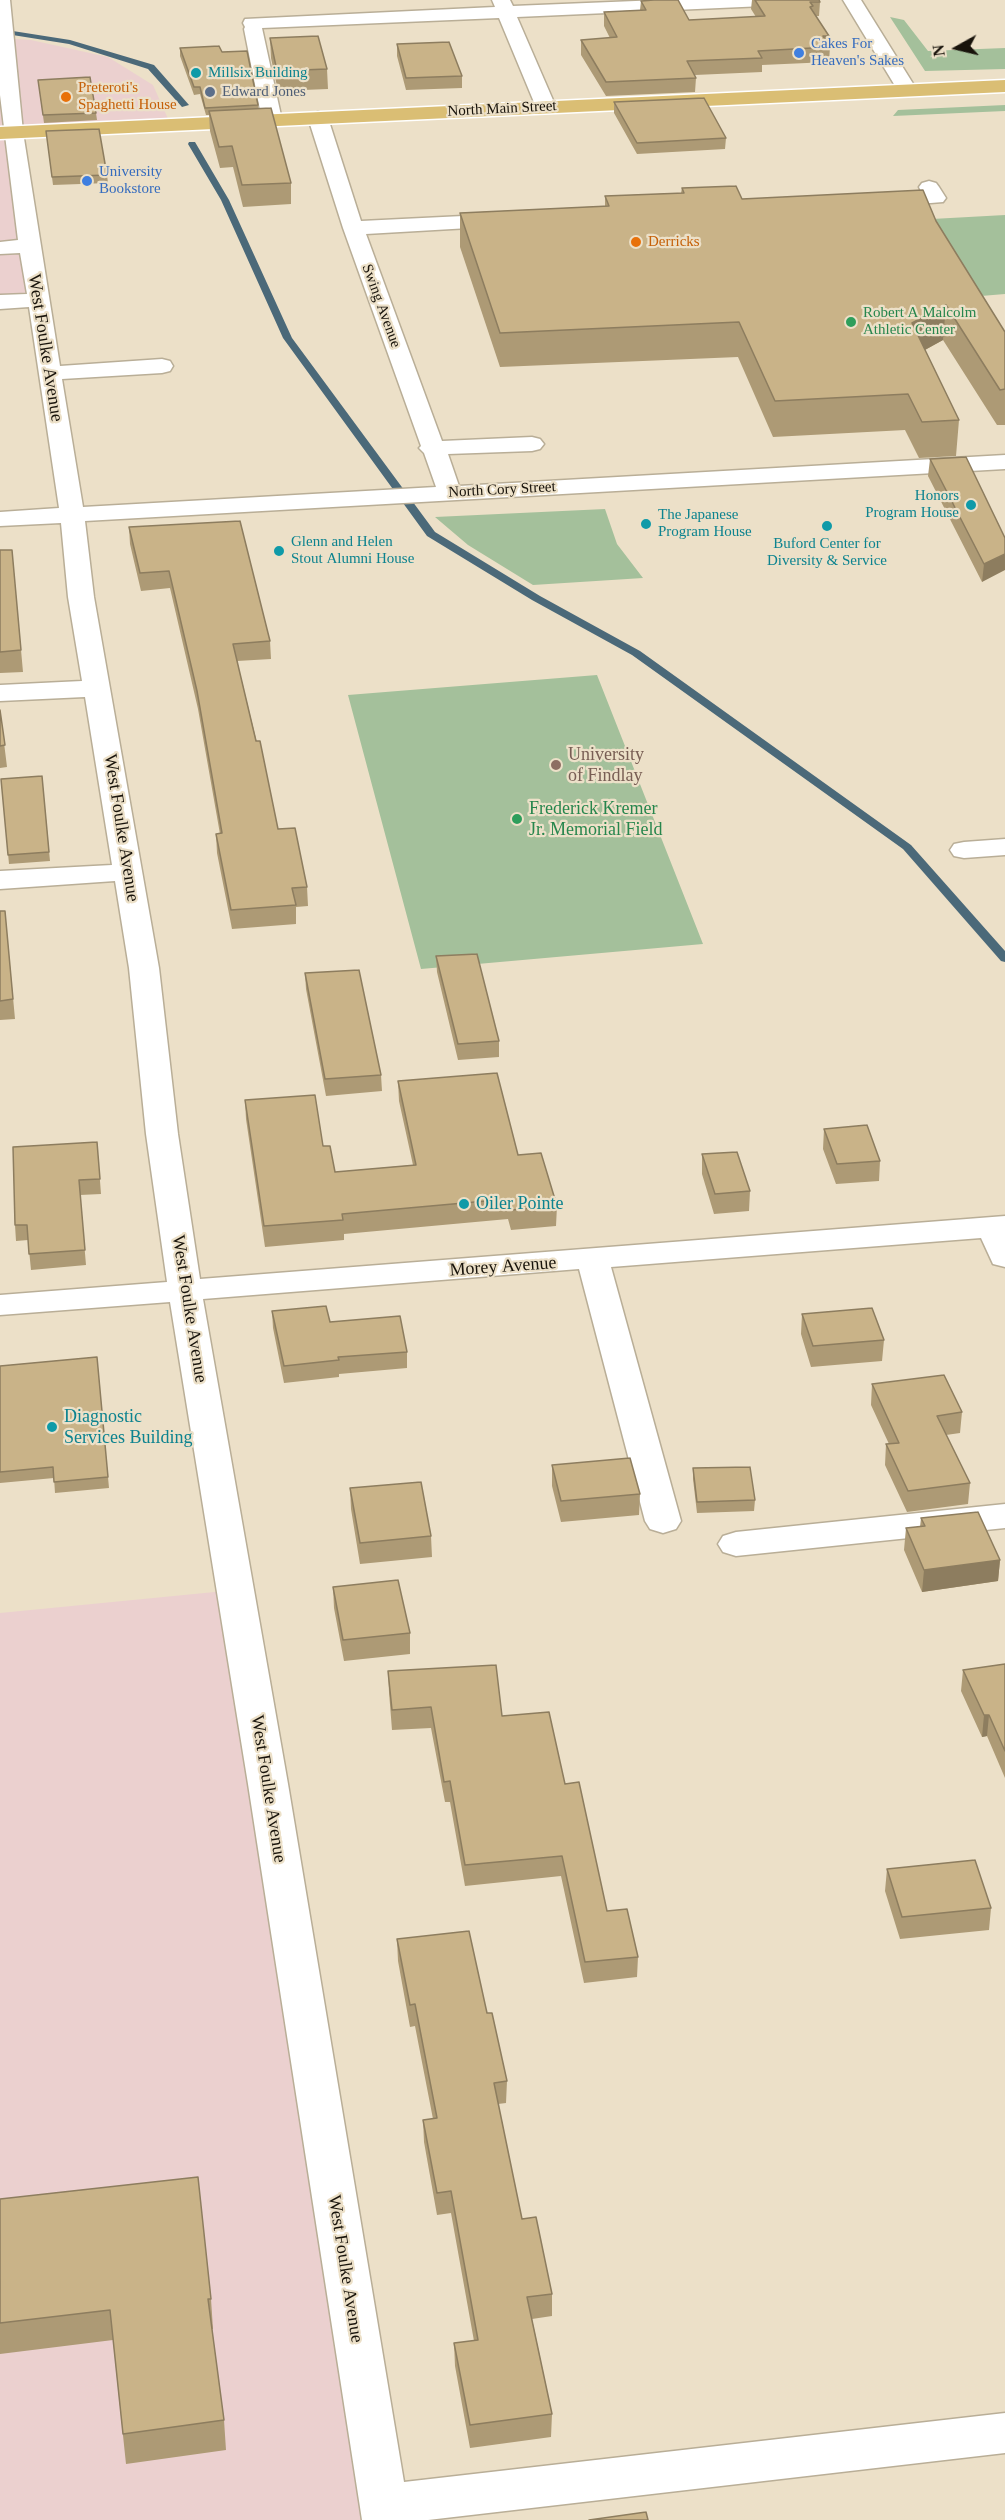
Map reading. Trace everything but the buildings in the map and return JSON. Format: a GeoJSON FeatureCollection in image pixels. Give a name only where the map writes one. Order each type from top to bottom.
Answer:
{"type":"FeatureCollection","features":[{"type":"Feature","properties":{"kind":"main road","name":"North Main Street"},"geometry":{"type":"LineString","coordinates":[[7,133],[1005,86]]}},
{"type":"Feature","properties":{"kind":"street","name":"West Foulke Avenue"},"geometry":{"type":"LineString","coordinates":[[1,0],[15,247],[38,300],[71,515],[81,597],[144,968],[162,1134],[185,1291],[268,1784],[385,2512]]}},
{"type":"Feature","properties":{"kind":"street"},"geometry":{"type":"LineString","coordinates":[[272,120],[252,26],[504,5],[787,0]]}},
{"type":"Feature","properties":{"kind":"street"},"geometry":{"type":"LineString","coordinates":[[852,0],[907,90]]}},
{"type":"Feature","properties":{"kind":"street"},"geometry":{"type":"LineString","coordinates":[[504,5],[546,107]]}},
{"type":"Feature","properties":{"kind":"street","name":"Swing Avenue"},"geometry":{"type":"LineString","coordinates":[[318,118],[353,228],[431,448],[450,493]]}},
{"type":"Feature","properties":{"kind":"street"},"geometry":{"type":"LineString","coordinates":[[864,202],[936,198],[929,187]]}},
{"type":"Feature","properties":{"kind":"street"},"geometry":{"type":"LineString","coordinates":[[353,228],[529,219]]}},
{"type":"Feature","properties":{"kind":"street"},"geometry":{"type":"LineString","coordinates":[[0,302],[38,300]]}},
{"type":"Feature","properties":{"kind":"street"},"geometry":{"type":"LineString","coordinates":[[49,373],[162,366]]}},
{"type":"Feature","properties":{"kind":"street"},"geometry":{"type":"LineString","coordinates":[[431,448],[532,444]]}},
{"type":"Feature","properties":{"kind":"street","name":"North Cory Street"},"geometry":{"type":"LineString","coordinates":[[0,519],[1005,462]]}},
{"type":"Feature","properties":{"kind":"street"},"geometry":{"type":"LineString","coordinates":[[0,693],[97,688]]}},
{"type":"Feature","properties":{"kind":"street"},"geometry":{"type":"LineString","coordinates":[[964,850],[1005,847]]}},
{"type":"Feature","properties":{"kind":"street"},"geometry":{"type":"LineString","coordinates":[[0,880],[129,872]]}},
{"type":"Feature","properties":{"kind":"street"},"geometry":{"type":"LineString","coordinates":[[999,1227],[1005,1257]]}},
{"type":"Feature","properties":{"kind":"street","name":"Morey Avenue"},"geometry":{"type":"LineString","coordinates":[[0,1305],[999,1227]]}},
{"type":"Feature","properties":{"kind":"street"},"geometry":{"type":"LineString","coordinates":[[593,1260],[663,1521]]}},
{"type":"Feature","properties":{"kind":"street"},"geometry":{"type":"LineString","coordinates":[[736,1544],[1005,1516]]}},
{"type":"Feature","properties":{"kind":"street"},"geometry":{"type":"LineString","coordinates":[[385,2512],[1005,2433]]}},
{"type":"Feature","properties":{"kind":"shaded area"},"geometry":{"type":"Polygon","coordinates":[[[0,38],[31,40],[108,57],[153,85],[169,121],[3,132],[21,243],[38,300],[0,302],[0,38]]]}},
{"type":"Feature","properties":{"kind":"shaded area"},"geometry":{"type":"Polygon","coordinates":[[[235,1590],[385,2520],[0,2520],[0,1613],[235,1590]]]}},
{"type":"Feature","properties":{"kind":"green space"},"geometry":{"type":"Polygon","coordinates":[[[890,17],[904,20],[928,51],[1005,48],[1005,69],[925,71],[890,17]]]}},
{"type":"Feature","properties":{"kind":"green space"},"geometry":{"type":"Polygon","coordinates":[[[1005,105],[1005,111],[893,116],[898,110],[1005,105]]]}},
{"type":"Feature","properties":{"kind":"green space"},"geometry":{"type":"Polygon","coordinates":[[[1005,215],[1005,294],[981,296],[932,219],[1005,215]]]}},
{"type":"Feature","properties":{"kind":"green space"},"geometry":{"type":"Polygon","coordinates":[[[605,509],[617,544],[643,578],[533,585],[468,545],[435,517],[605,509]]]}},
{"type":"Feature","properties":{"kind":"green space","name":"Frederick Kremer Jr. Memorial Field"},"geometry":{"type":"Polygon","coordinates":[[[597,675],[703,944],[421,969],[348,695],[597,675]]]}},
{"type":"Feature","properties":{"kind":"waterway"},"geometry":{"type":"LineString","coordinates":[[0,31],[70,42],[151,67],[185,105]]}},
{"type":"Feature","properties":{"kind":"waterway"},"geometry":{"type":"LineString","coordinates":[[192,144],[225,200],[288,338],[431,534],[536,598],[636,653],[907,847],[1005,958]]}},
{"type":"Feature","properties":{"kind":"place","name":"Cakes For Heaven's Sakes"},"geometry":{"type":"Point","coordinates":[799,53]}},
{"type":"Feature","properties":{"kind":"place","name":"Millsix Building"},"geometry":{"type":"Point","coordinates":[196,73]}},
{"type":"Feature","properties":{"kind":"place","name":"Edward Jones"},"geometry":{"type":"Point","coordinates":[210,92]}},
{"type":"Feature","properties":{"kind":"place","name":"Preteroti's Spaghetti House"},"geometry":{"type":"Point","coordinates":[66,97]}},
{"type":"Feature","properties":{"kind":"place","name":"University Bookstore"},"geometry":{"type":"Point","coordinates":[87,181]}},
{"type":"Feature","properties":{"kind":"place","name":"Derricks"},"geometry":{"type":"Point","coordinates":[636,242]}},
{"type":"Feature","properties":{"kind":"place","name":"Robert A Malcolm Athletic Center"},"geometry":{"type":"Point","coordinates":[851,322]}},
{"type":"Feature","properties":{"kind":"place","name":"Honors Program House"},"geometry":{"type":"Point","coordinates":[971,505]}},
{"type":"Feature","properties":{"kind":"place","name":"The Japanese Program House"},"geometry":{"type":"Point","coordinates":[646,524]}},
{"type":"Feature","properties":{"kind":"place","name":"Buford Center for Diversity & Service"},"geometry":{"type":"Point","coordinates":[827,526]}},
{"type":"Feature","properties":{"kind":"place","name":"Glenn and Helen Stout Alumni House"},"geometry":{"type":"Point","coordinates":[279,551]}},
{"type":"Feature","properties":{"kind":"place","name":"University of Findlay"},"geometry":{"type":"Point","coordinates":[556,765]}},
{"type":"Feature","properties":{"kind":"place","name":"Frederick Kremer Jr. Memorial Field"},"geometry":{"type":"Point","coordinates":[517,819]}},
{"type":"Feature","properties":{"kind":"place","name":"Oiler Pointe"},"geometry":{"type":"Point","coordinates":[464,1204]}},
{"type":"Feature","properties":{"kind":"place","name":"Diagnostic Services Building"},"geometry":{"type":"Point","coordinates":[52,1427]}}]}
